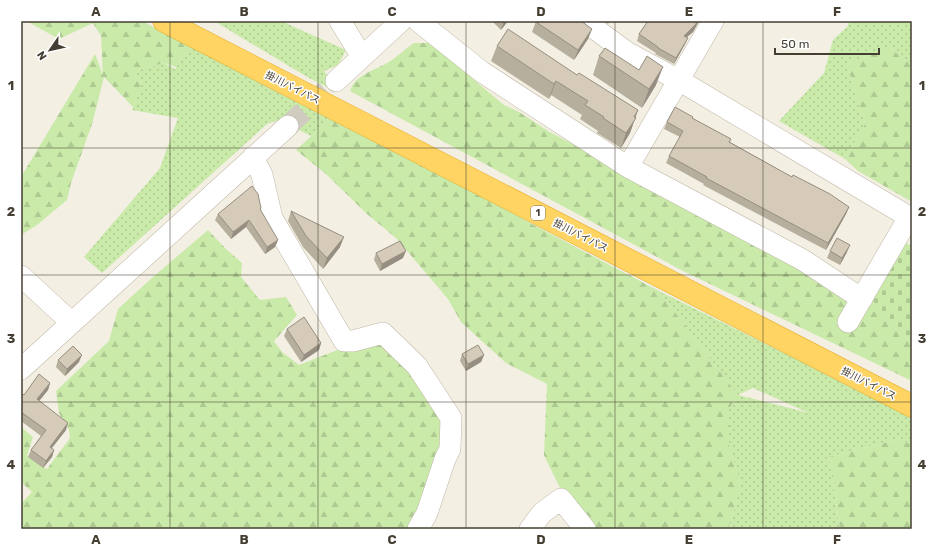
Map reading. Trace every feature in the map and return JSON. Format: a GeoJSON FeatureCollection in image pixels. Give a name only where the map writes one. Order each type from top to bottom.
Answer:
{"type":"FeatureCollection","features":[{"type":"Feature","properties":{"kind":"highway","name":"掛川バイパス"},"geometry":{"type":"LineString","coordinates":[[164,21],[912,406]]}},
{"type":"Feature","properties":{"kind":"street"},"geometry":{"type":"LineString","coordinates":[[340,21],[362,57]]}},
{"type":"Feature","properties":{"kind":"street"},"geometry":{"type":"LineString","coordinates":[[336,81],[401,21]]}},
{"type":"Feature","properties":{"kind":"street"},"geometry":{"type":"LineString","coordinates":[[418,21],[482,72],[628,168],[803,260],[862,299]]}},
{"type":"Feature","properties":{"kind":"street"},"geometry":{"type":"LineString","coordinates":[[584,21],[628,53],[678,80],[909,217],[848,322]]}},
{"type":"Feature","properties":{"kind":"street"},"geometry":{"type":"LineString","coordinates":[[628,168],[713,21]]}},
{"type":"Feature","properties":{"kind":"street"},"geometry":{"type":"LineString","coordinates":[[21,370],[288,126]]}},
{"type":"Feature","properties":{"kind":"street"},"geometry":{"type":"LineString","coordinates":[[253,157],[262,175],[272,218],[344,341],[353,341],[383,334],[417,366],[451,418],[450,449],[445,459],[427,513],[418,529]]}},
{"type":"Feature","properties":{"kind":"street"},"geometry":{"type":"LineString","coordinates":[[21,276],[72,323]]}},
{"type":"Feature","properties":{"kind":"street"},"geometry":{"type":"LineString","coordinates":[[530,529],[542,513],[561,499],[585,529]]}},
{"type":"Feature","properties":{"kind":"green space"},"geometry":{"type":"Polygon","coordinates":[[[31,21],[142,21],[189,46],[176,67],[164,63],[141,69],[134,76],[142,83],[133,107],[104,77],[92,124],[71,183],[67,200],[37,225],[21,235],[21,177],[95,54],[103,75],[101,36],[93,23],[59,39],[30,23],[31,21]]]}},
{"type":"Feature","properties":{"kind":"green space"},"geometry":{"type":"Polygon","coordinates":[[[214,21],[282,21],[346,50],[338,65],[324,71],[333,83],[327,87],[309,78],[214,21]]]}},
{"type":"Feature","properties":{"kind":"green space"},"geometry":{"type":"Polygon","coordinates":[[[849,21],[912,21],[912,64],[888,47],[847,65],[865,124],[845,159],[779,121],[824,73],[833,40],[848,26],[849,21]]]}},
{"type":"Feature","properties":{"kind":"green space"},"geometry":{"type":"Polygon","coordinates":[[[414,43],[430,43],[504,105],[519,112],[548,131],[853,293],[912,342],[912,381],[683,271],[350,91],[356,81],[361,77],[389,62],[414,43]]]}},
{"type":"Feature","properties":{"kind":"green space"},"geometry":{"type":"Polygon","coordinates":[[[189,46],[330,119],[311,136],[279,120],[267,124],[102,273],[84,257],[160,168],[178,118],[132,110],[142,83],[134,76],[141,69],[164,63],[175,69],[189,46]]]}},
{"type":"Feature","properties":{"kind":"green space"},"geometry":{"type":"Polygon","coordinates":[[[888,47],[912,64],[912,202],[858,171],[845,159],[865,124],[847,65],[888,47]]]}},
{"type":"Feature","properties":{"kind":"green space"},"geometry":{"type":"Polygon","coordinates":[[[330,119],[437,171],[532,224],[659,291],[737,394],[729,410],[729,446],[741,485],[728,529],[586,529],[561,490],[544,455],[547,384],[506,363],[461,322],[448,299],[396,238],[367,214],[326,174],[296,150],[330,119]]]}},
{"type":"Feature","properties":{"kind":"green space"},"geometry":{"type":"Polygon","coordinates":[[[208,230],[242,263],[241,277],[260,300],[286,297],[297,315],[274,341],[282,352],[299,365],[345,347],[391,341],[433,391],[450,449],[418,529],[21,529],[21,504],[32,492],[21,482],[21,427],[33,437],[27,456],[47,469],[70,438],[69,430],[59,413],[56,391],[109,341],[118,309],[208,230]]]}},
{"type":"Feature","properties":{"kind":"green space"},"geometry":{"type":"Polygon","coordinates":[[[902,241],[912,246],[912,342],[867,305],[902,241]]]}},
{"type":"Feature","properties":{"kind":"green space"},"geometry":{"type":"Polygon","coordinates":[[[659,291],[912,416],[912,445],[899,439],[829,457],[840,529],[728,529],[741,485],[729,446],[729,410],[737,394],[659,291]],[[753,388],[738,395],[809,413],[753,388]]]}},
{"type":"Feature","properties":{"kind":"green space"},"geometry":{"type":"Polygon","coordinates":[[[899,439],[912,445],[912,529],[840,529],[829,457],[899,439]]]}},
{"type":"Feature","properties":{"kind":"building"},"geometry":{"type":"Polygon","coordinates":[[[536,21],[581,21],[592,29],[578,50],[536,21]]]}},
{"type":"Feature","properties":{"kind":"building"},"geometry":{"type":"Polygon","coordinates":[[[648,21],[698,21],[684,36],[688,38],[676,58],[658,48],[639,34],[648,21]]]}},
{"type":"Feature","properties":{"kind":"building"},"geometry":{"type":"Polygon","coordinates":[[[508,29],[577,75],[579,73],[638,110],[634,117],[636,118],[626,133],[585,105],[588,101],[556,81],[554,84],[497,46],[508,29]]]}},
{"type":"Feature","properties":{"kind":"building"},"geometry":{"type":"Polygon","coordinates":[[[605,48],[639,70],[647,56],[663,67],[649,89],[599,56],[605,48]]]}},
{"type":"Feature","properties":{"kind":"building"},"geometry":{"type":"Polygon","coordinates":[[[675,107],[731,139],[729,142],[792,177],[793,175],[830,194],[849,207],[828,243],[706,178],[707,177],[669,156],[683,131],[667,122],[675,107]]]}},
{"type":"Feature","properties":{"kind":"building"},"geometry":{"type":"Polygon","coordinates":[[[252,186],[258,194],[260,209],[278,240],[267,247],[249,220],[233,232],[218,214],[252,186]]]}},
{"type":"Feature","properties":{"kind":"building"},"geometry":{"type":"Polygon","coordinates":[[[291,211],[344,237],[327,258],[306,236],[291,211]]]}},
{"type":"Feature","properties":{"kind":"building"},"geometry":{"type":"Polygon","coordinates":[[[837,238],[850,245],[842,258],[830,251],[837,238]]]}},
{"type":"Feature","properties":{"kind":"building"},"geometry":{"type":"Polygon","coordinates":[[[400,241],[406,251],[382,264],[376,253],[400,241]]]}},
{"type":"Feature","properties":{"kind":"building"},"geometry":{"type":"Polygon","coordinates":[[[304,317],[321,343],[304,355],[287,329],[304,317]]]}},
{"type":"Feature","properties":{"kind":"building"},"geometry":{"type":"Polygon","coordinates":[[[478,345],[484,355],[468,364],[462,354],[478,345]]]}},
{"type":"Feature","properties":{"kind":"building"},"geometry":{"type":"Polygon","coordinates":[[[73,346],[82,355],[67,369],[58,360],[73,346]]]}},
{"type":"Feature","properties":{"kind":"building"},"geometry":{"type":"Polygon","coordinates":[[[39,374],[50,383],[37,399],[68,423],[50,447],[54,450],[46,461],[31,450],[46,430],[21,412],[21,397],[39,374]]]}},
{"type":"Feature","properties":{"kind":"tunnel"},"geometry":{"type":"LineString","coordinates":[[288,126],[336,81]]}}]}
